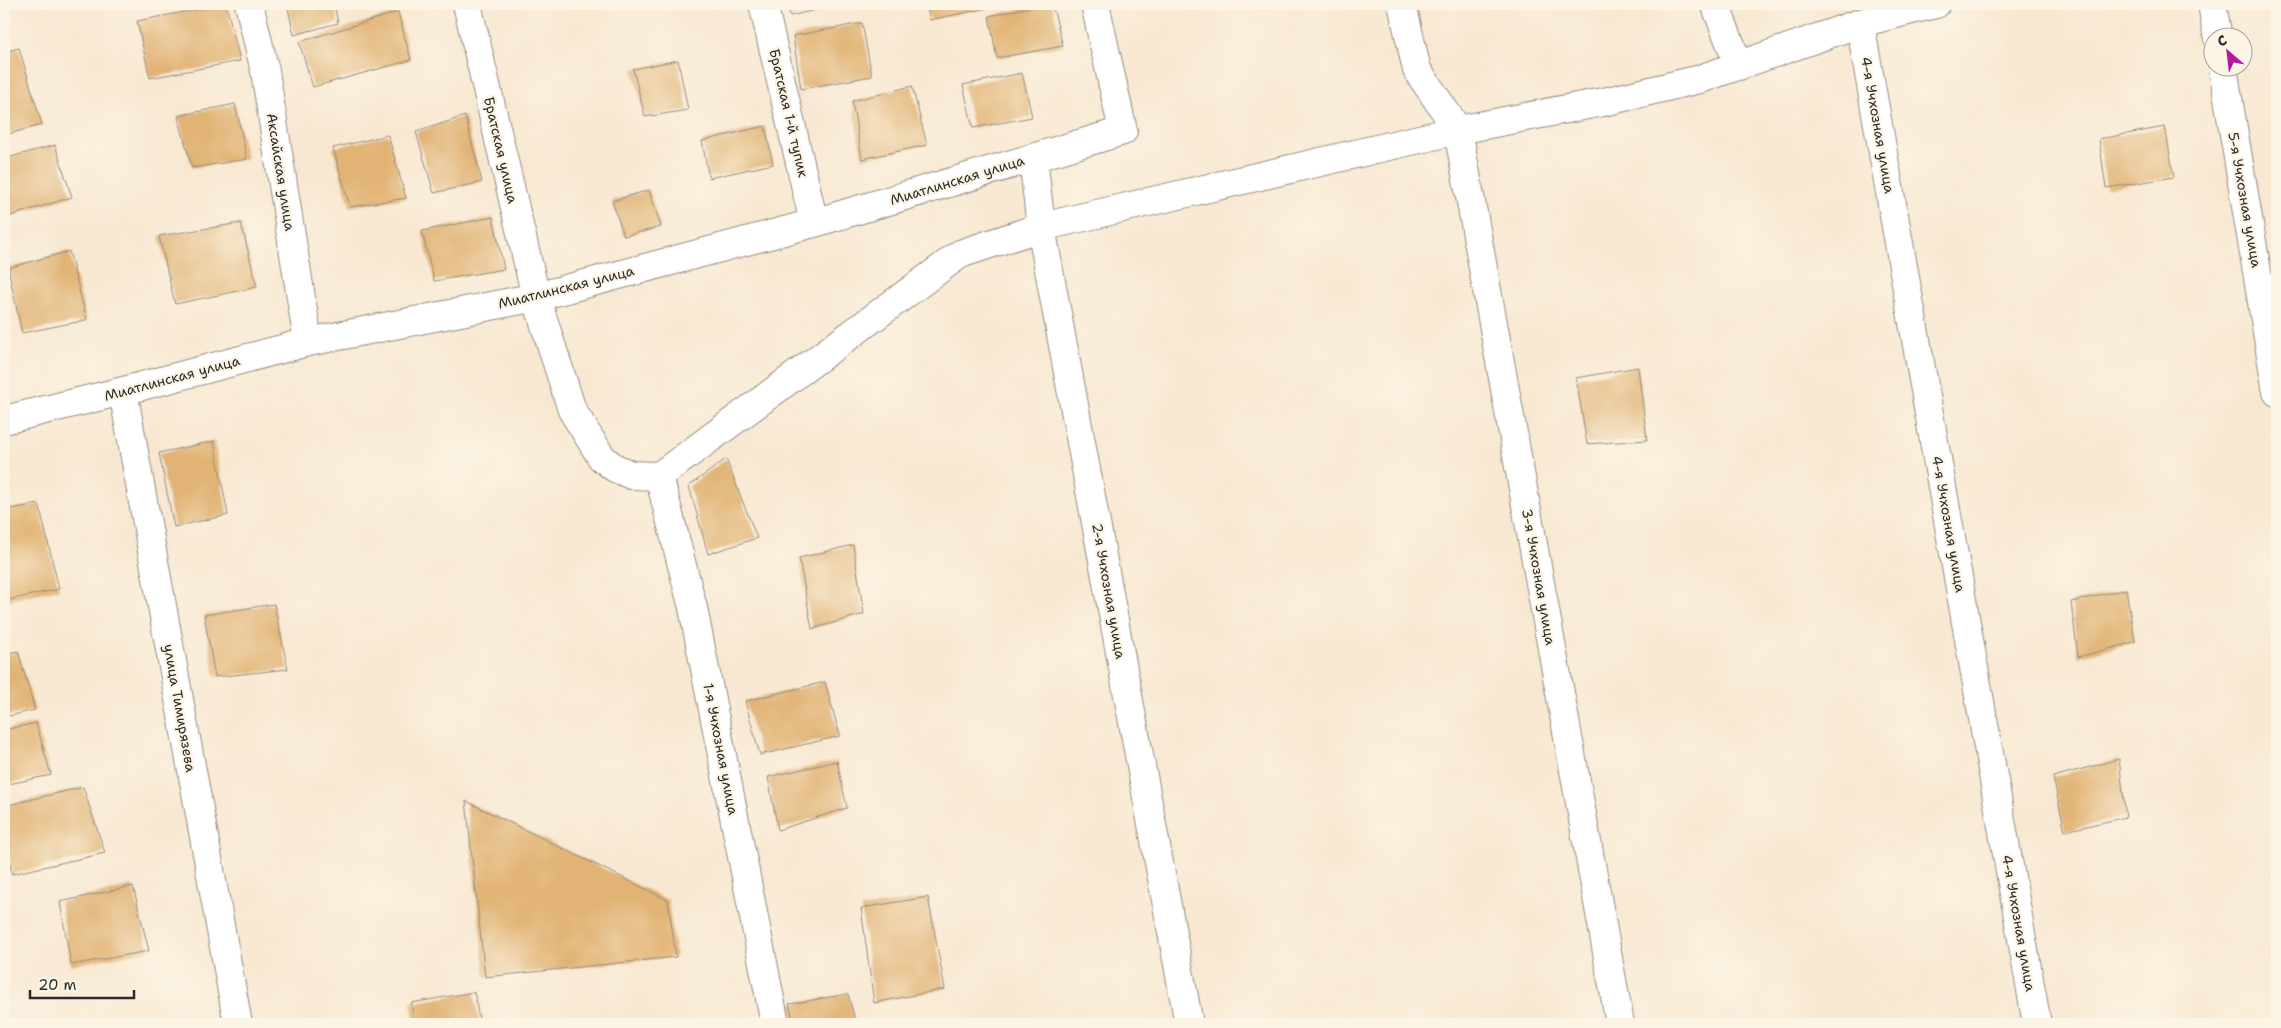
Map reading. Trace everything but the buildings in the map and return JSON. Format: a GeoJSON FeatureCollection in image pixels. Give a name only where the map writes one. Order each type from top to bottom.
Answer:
{"type":"FeatureCollection","features":[{"type":"Feature","properties":{"kind":"street","name":"Аксайская улица"},"geometry":{"type":"LineString","coordinates":[[249,4],[265,71],[308,342]]}},
{"type":"Feature","properties":{"kind":"street","name":"Братская улица"},"geometry":{"type":"LineString","coordinates":[[467,4],[536,297],[572,410],[602,458],[615,468],[631,475],[659,476]]}},
{"type":"Feature","properties":{"kind":"street","name":"Братская 1-й тупик"},"geometry":{"type":"LineString","coordinates":[[764,4],[814,222]]}},
{"type":"Feature","properties":{"kind":"street","name":"Миатлинская улица"},"geometry":{"type":"LineString","coordinates":[[4,420],[123,392],[308,342],[536,297],[814,222],[1123,131],[1095,4]]}},
{"type":"Feature","properties":{"kind":"street"},"geometry":{"type":"LineString","coordinates":[[1402,4],[1417,70],[1458,130]]}},
{"type":"Feature","properties":{"kind":"street"},"geometry":{"type":"LineString","coordinates":[[1715,4],[1740,66]]}},
{"type":"Feature","properties":{"kind":"street"},"geometry":{"type":"LineString","coordinates":[[659,476],[960,254],[1041,227],[1458,130],[1608,101],[1700,79],[1860,23],[1936,4]]}},
{"type":"Feature","properties":{"kind":"street"},"geometry":{"type":"LineString","coordinates":[[2212,4],[2216,28]]}},
{"type":"Feature","properties":{"kind":"street","name":"4-я Учхозная улица"},"geometry":{"type":"LineString","coordinates":[[1860,23],[2037,1024]]}},
{"type":"Feature","properties":{"kind":"street","name":"5-я Учхозная улица"},"geometry":{"type":"LineString","coordinates":[[2225,78],[2277,392]]}},
{"type":"Feature","properties":{"kind":"street","name":"3-я Учхозная улица"},"geometry":{"type":"LineString","coordinates":[[1458,130],[1620,1024]]}},
{"type":"Feature","properties":{"kind":"street","name":"2-я Учхозная улица"},"geometry":{"type":"LineString","coordinates":[[1033,158],[1041,227],[1189,1024]]}},
{"type":"Feature","properties":{"kind":"street","name":"улица Тимирязева"},"geometry":{"type":"LineString","coordinates":[[123,392],[238,1024]]}},
{"type":"Feature","properties":{"kind":"street","name":"1-я Учхозная улица"},"geometry":{"type":"LineString","coordinates":[[659,476],[693,608],[775,1024]]}}]}
